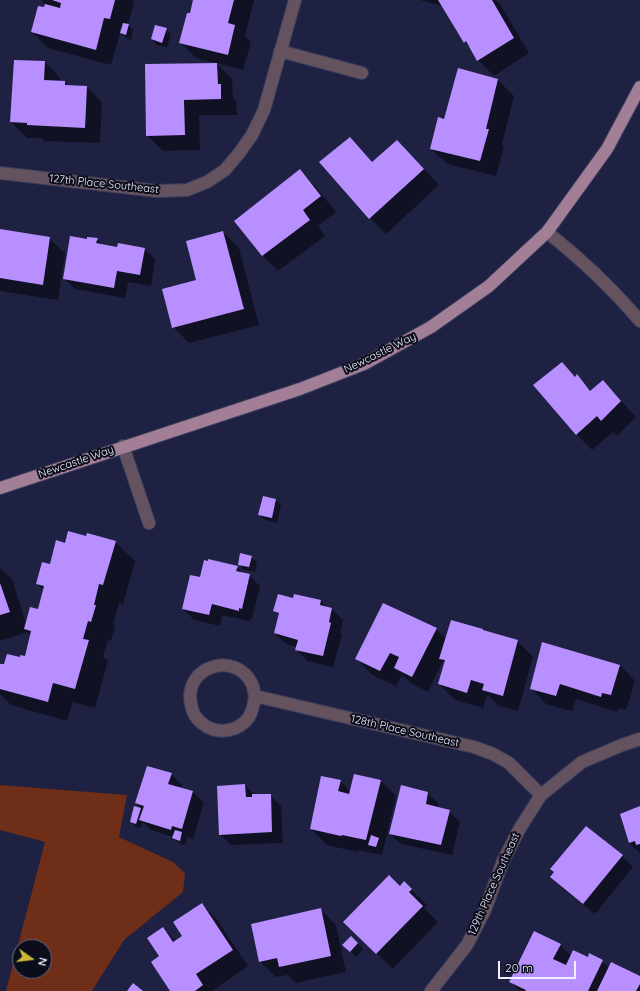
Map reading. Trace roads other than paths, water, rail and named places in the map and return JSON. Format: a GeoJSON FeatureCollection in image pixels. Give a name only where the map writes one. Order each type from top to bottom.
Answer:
{"type":"FeatureCollection","features":[{"type":"Feature","properties":{"kind":"main road","name":"Newcastle Way"},"geometry":{"type":"LineString","coordinates":[[0,488],[300,388],[364,364],[431,327],[489,286],[547,232],[607,149],[640,88]]}},
{"type":"Feature","properties":{"kind":"street","name":"127th Place Southeast"},"geometry":{"type":"LineString","coordinates":[[0,173],[157,191],[187,190],[207,182],[225,170],[240,152],[252,135],[264,110],[294,0]]}},
{"type":"Feature","properties":{"kind":"street"},"geometry":{"type":"LineString","coordinates":[[280,51],[362,73]]}},
{"type":"Feature","properties":{"kind":"street"},"geometry":{"type":"LineString","coordinates":[[547,232],[571,251],[620,298],[640,321]]}},
{"type":"Feature","properties":{"kind":"street"},"geometry":{"type":"LineString","coordinates":[[123,446],[149,523]]}},
{"type":"Feature","properties":{"kind":"street"},"geometry":{"type":"LineString","coordinates":[[227,665],[238,669],[246,676],[253,685],[255,696],[253,708],[248,718],[240,726],[229,730],[218,730],[207,727],[198,720],[192,710],[190,699],[191,688],[196,678],[204,670],[215,666],[227,665]]}},
{"type":"Feature","properties":{"kind":"street","name":"128th Place Southeast"},"geometry":{"type":"LineString","coordinates":[[255,696],[474,747],[494,754],[509,763],[541,795]]}},
{"type":"Feature","properties":{"kind":"street","name":"129th Place Southeast"},"geometry":{"type":"LineString","coordinates":[[431,991],[467,945],[485,910],[506,854],[520,828],[541,795],[582,762],[640,739]]}}]}
